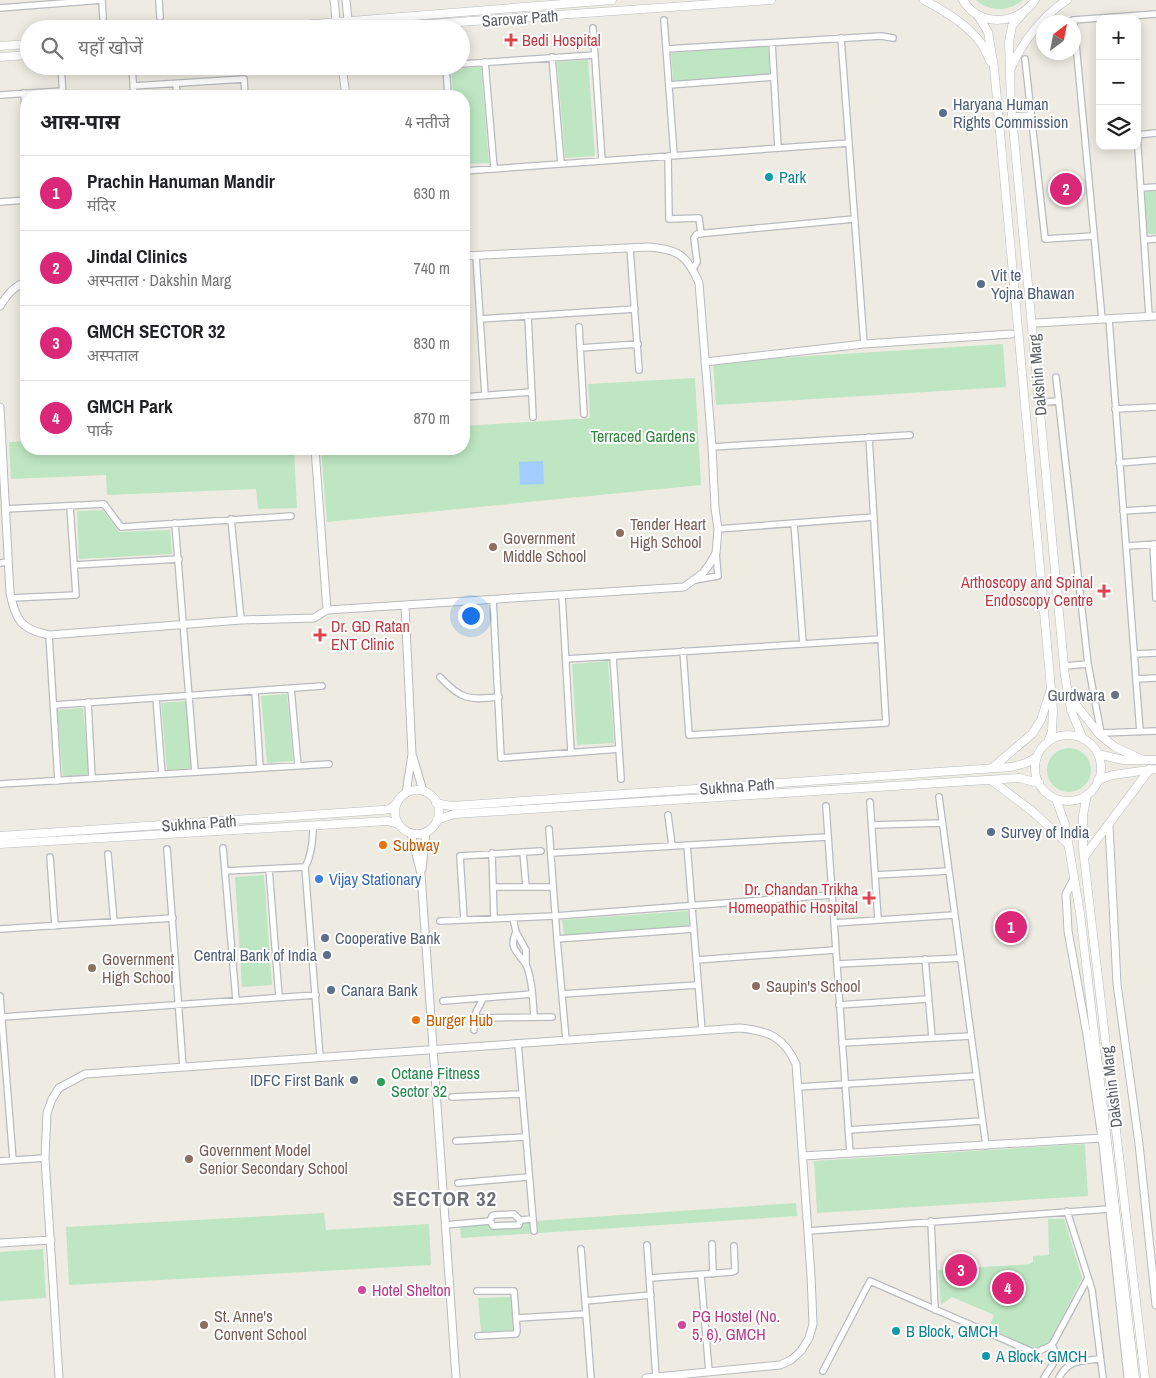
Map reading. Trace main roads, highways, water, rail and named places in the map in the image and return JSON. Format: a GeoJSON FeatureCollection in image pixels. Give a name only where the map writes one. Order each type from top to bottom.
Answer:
{"type":"FeatureCollection","features":[{"type":"Feature","properties":{"kind":"main road","name":"Sarovar Path"},"geometry":{"type":"LineString","coordinates":[[401,20],[612,0]]}},
{"type":"Feature","properties":{"kind":"main road","name":"Sarovar Path"},"geometry":{"type":"LineString","coordinates":[[470,21],[771,0]]}},
{"type":"Feature","properties":{"kind":"main road"},"geometry":{"type":"LineString","coordinates":[[924,0],[936,6],[967,28],[980,43],[994,67]]}},
{"type":"Feature","properties":{"kind":"main road","name":"Dakshin Marg"},"geometry":{"type":"LineString","coordinates":[[962,0],[978,16],[988,32],[994,67],[1052,689],[1052,731],[1048,742]]}},
{"type":"Feature","properties":{"kind":"main road","name":"Dakshin Marg"},"geometry":{"type":"LineString","coordinates":[[1035,0],[1012,26],[1009,42],[1009,72],[1064,666],[1071,710],[1083,739]]}},
{"type":"Feature","properties":{"kind":"main road"},"geometry":{"type":"LineString","coordinates":[[1009,72],[1018,53],[1034,32],[1058,6],[1067,0]]}},
{"type":"Feature","properties":{"kind":"main road"},"geometry":{"type":"LineString","coordinates":[[978,16],[1002,21],[1023,13]]}},
{"type":"Feature","properties":{"kind":"main road"},"geometry":{"type":"LineString","coordinates":[[0,46],[20,45]]}},
{"type":"Feature","properties":{"kind":"main road"},"geometry":{"type":"LineString","coordinates":[[0,57],[20,56]]}},
{"type":"Feature","properties":{"kind":"main road"},"geometry":{"type":"LineString","coordinates":[[992,768],[1032,734],[1041,720],[1052,689]]}},
{"type":"Feature","properties":{"kind":"main road"},"geometry":{"type":"LineString","coordinates":[[1068,694],[1100,735],[1115,747],[1143,760]]}},
{"type":"Feature","properties":{"kind":"main road"},"geometry":{"type":"LineString","coordinates":[[1060,736],[1083,739],[1098,754],[1101,770],[1096,786],[1086,796],[1067,801],[1056,799],[1044,791],[1039,783],[1036,764],[1037,757],[1048,742],[1060,736]]}},
{"type":"Feature","properties":{"kind":"main road"},"geometry":{"type":"LineString","coordinates":[[1098,754],[1123,760],[1156,760]]}},
{"type":"Feature","properties":{"kind":"main road","name":"Sukhna Path"},"geometry":{"type":"LineString","coordinates":[[436,803],[452,806],[1011,767],[1026,763],[1037,757]]}},
{"type":"Feature","properties":{"kind":"main road"},"geometry":{"type":"LineString","coordinates":[[1098,780],[1112,775],[1153,769]]}},
{"type":"Feature","properties":{"kind":"main road"},"geometry":{"type":"LineString","coordinates":[[1084,857],[1153,769]]}},
{"type":"Feature","properties":{"kind":"main road","name":"Sukhna Path"},"geometry":{"type":"LineString","coordinates":[[437,820],[454,814],[1019,778],[1039,783]]}},
{"type":"Feature","properties":{"kind":"main road"},"geometry":{"type":"LineString","coordinates":[[991,780],[1032,811],[1068,844]]}},
{"type":"Feature","properties":{"kind":"main road"},"geometry":{"type":"LineString","coordinates":[[414,791],[423,792],[430,795],[436,803],[438,810],[437,820],[431,829],[426,832],[411,834],[398,824],[395,815],[397,803],[406,793],[414,791]]}},
{"type":"Feature","properties":{"kind":"main road","name":"Dakshin Marg"},"geometry":{"type":"LineString","coordinates":[[1086,796],[1084,857],[1145,1378]]}},
{"type":"Feature","properties":{"kind":"main road","name":"Dakshin Marg"},"geometry":{"type":"LineString","coordinates":[[1056,799],[1065,824],[1081,923],[1135,1378]]}},
{"type":"Feature","properties":{"kind":"main road","name":"Sukhna Path"},"geometry":{"type":"LineString","coordinates":[[0,836],[382,810],[390,808],[397,803]]}},
{"type":"Feature","properties":{"kind":"main road","name":"Sukhna Path"},"geometry":{"type":"LineString","coordinates":[[0,844],[388,820],[398,824]]}},
{"type":"Feature","properties":{"kind":"water"},"geometry":{"type":"Polygon","coordinates":[[[543,461],[544,484],[520,485],[519,462],[543,461]]]}},
{"type":"Feature","properties":{"kind":"place","name":"Bedi Hospital"},"geometry":{"type":"Point","coordinates":[511,40]}},
{"type":"Feature","properties":{"kind":"place","name":"Haryana Human Rights Commission"},"geometry":{"type":"Point","coordinates":[943,113]}},
{"type":"Feature","properties":{"kind":"place","name":"Park"},"geometry":{"type":"Point","coordinates":[769,177]}},
{"type":"Feature","properties":{"kind":"place","name":"Jindal Clinics"},"geometry":{"type":"Point","coordinates":[1066,189]}},
{"type":"Feature","properties":{"kind":"place","name":"Vit te Yojna Bhawan"},"geometry":{"type":"Point","coordinates":[981,284]}},
{"type":"Feature","properties":{"kind":"place","name":"Tender Heart High School"},"geometry":{"type":"Point","coordinates":[620,533]}},
{"type":"Feature","properties":{"kind":"place","name":"Government Middle School"},"geometry":{"type":"Point","coordinates":[493,547]}},
{"type":"Feature","properties":{"kind":"place","name":"Arthoscopy and Spinal Endoscopy Centre"},"geometry":{"type":"Point","coordinates":[1104,591]}},
{"type":"Feature","properties":{"kind":"place","name":"Dr. GD Ratan ENT Clinic"},"geometry":{"type":"Point","coordinates":[320,635]}},
{"type":"Feature","properties":{"kind":"place","name":"Gurdwara"},"geometry":{"type":"Point","coordinates":[1115,695]}},
{"type":"Feature","properties":{"kind":"place","name":"Survey of India"},"geometry":{"type":"Point","coordinates":[991,832]}},
{"type":"Feature","properties":{"kind":"place","name":"Subway"},"geometry":{"type":"Point","coordinates":[383,845]}},
{"type":"Feature","properties":{"kind":"place","name":"Vijay Stationary"},"geometry":{"type":"Point","coordinates":[319,879]}},
{"type":"Feature","properties":{"kind":"place","name":"Dr. Chandan Trikha Homeopathic Hospital"},"geometry":{"type":"Point","coordinates":[869,898]}},
{"type":"Feature","properties":{"kind":"place","name":"Prachin Hanuman Mandir"},"geometry":{"type":"Point","coordinates":[1011,927]}},
{"type":"Feature","properties":{"kind":"place","name":"Cooperative Bank"},"geometry":{"type":"Point","coordinates":[325,938]}},
{"type":"Feature","properties":{"kind":"place","name":"Central Bank of India"},"geometry":{"type":"Point","coordinates":[327,955]}},
{"type":"Feature","properties":{"kind":"place","name":"Government High School"},"geometry":{"type":"Point","coordinates":[92,968]}},
{"type":"Feature","properties":{"kind":"place","name":"Saupin's School"},"geometry":{"type":"Point","coordinates":[756,986]}},
{"type":"Feature","properties":{"kind":"place","name":"Canara Bank"},"geometry":{"type":"Point","coordinates":[331,990]}},
{"type":"Feature","properties":{"kind":"place","name":"Burger Hub"},"geometry":{"type":"Point","coordinates":[416,1020]}},
{"type":"Feature","properties":{"kind":"place","name":"IDFC First Bank"},"geometry":{"type":"Point","coordinates":[354,1080]}},
{"type":"Feature","properties":{"kind":"place","name":"Octane Fitness Sector 32"},"geometry":{"type":"Point","coordinates":[381,1082]}},
{"type":"Feature","properties":{"kind":"place","name":"Government Model Senior Secondary School"},"geometry":{"type":"Point","coordinates":[189,1159]}},
{"type":"Feature","properties":{"kind":"place","name":"GMCH SECTOR 32"},"geometry":{"type":"Point","coordinates":[961,1270]}},
{"type":"Feature","properties":{"kind":"place","name":"GMCH Park"},"geometry":{"type":"Point","coordinates":[1008,1288]}},
{"type":"Feature","properties":{"kind":"place","name":"Hotel Shelton"},"geometry":{"type":"Point","coordinates":[362,1290]}},
{"type":"Feature","properties":{"kind":"place","name":"St. Anne's Convent School"},"geometry":{"type":"Point","coordinates":[204,1325]}},
{"type":"Feature","properties":{"kind":"place","name":"PG Hostel (No. 5, 6), GMCH"},"geometry":{"type":"Point","coordinates":[682,1325]}},
{"type":"Feature","properties":{"kind":"place","name":"B Block, GMCH"},"geometry":{"type":"Point","coordinates":[896,1331]}},
{"type":"Feature","properties":{"kind":"place","name":"A Block, GMCH"},"geometry":{"type":"Point","coordinates":[986,1356]}},
{"type":"Feature","properties":{"kind":"district","name":"SECTOR 32"},"geometry":{"type":"Point","coordinates":[445,1199]}},
{"type":"Feature","properties":{"kind":"park label","name":"Terraced Gardens"},"geometry":{"type":"Point","coordinates":[643,436]}}]}
